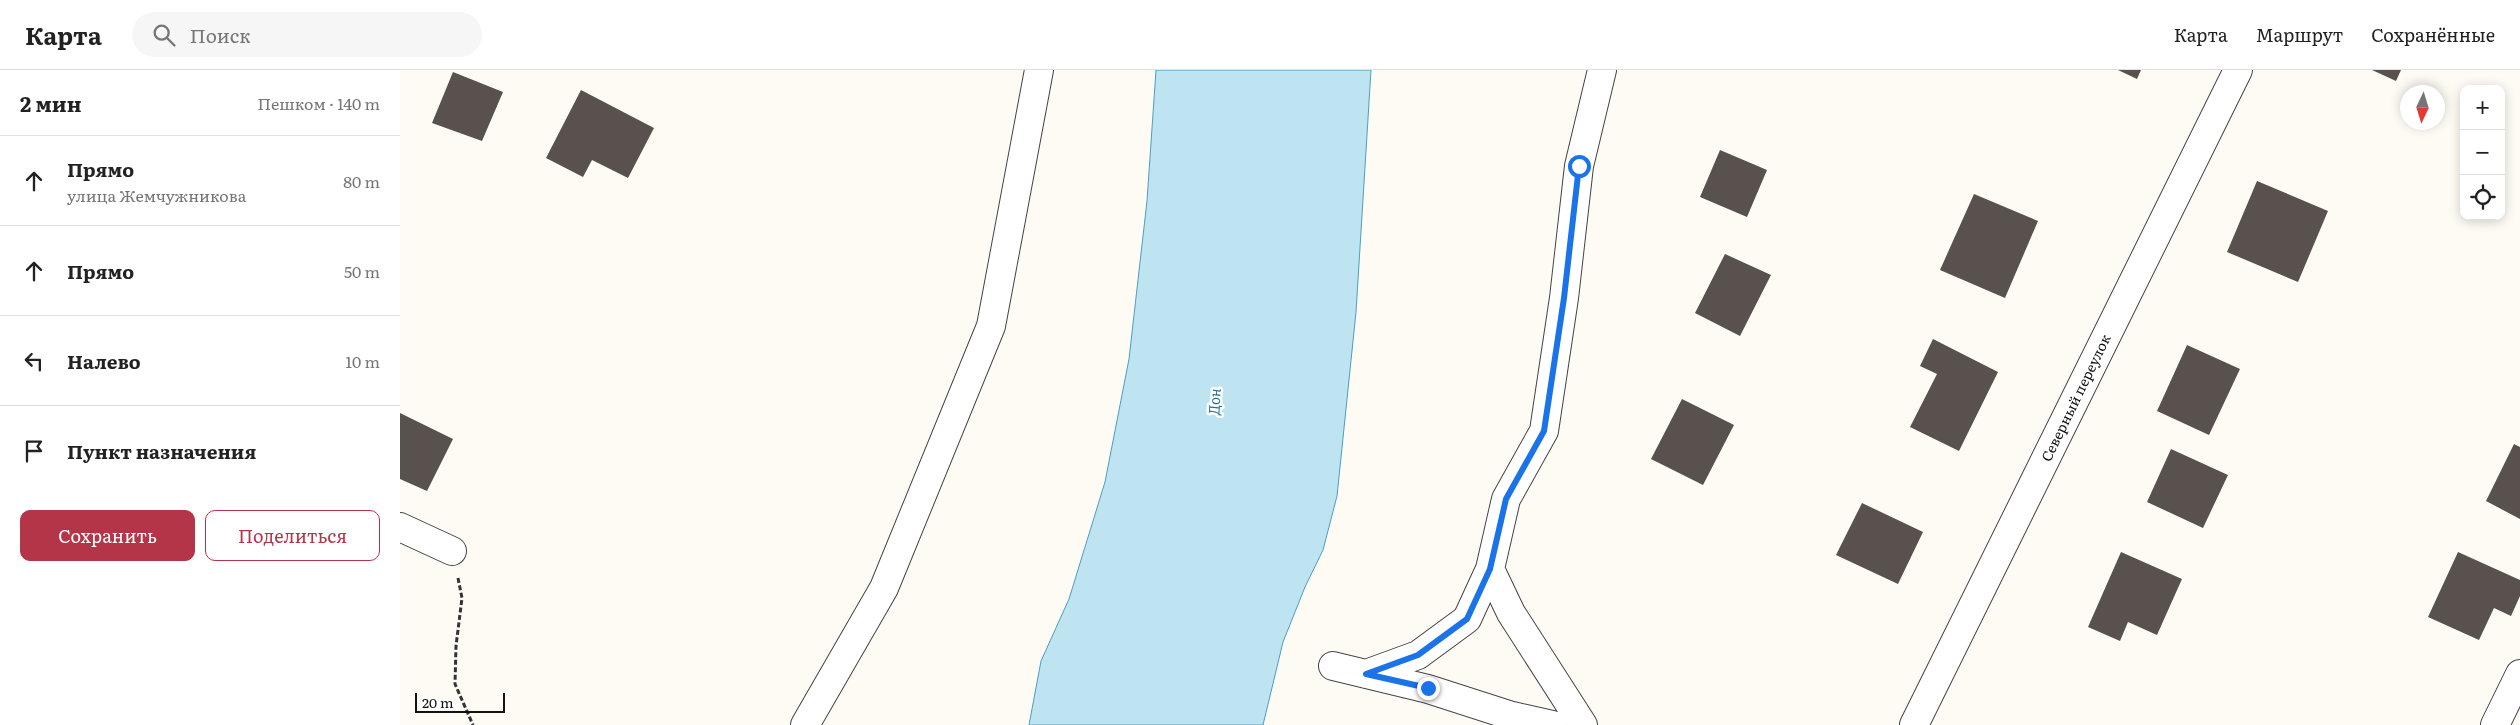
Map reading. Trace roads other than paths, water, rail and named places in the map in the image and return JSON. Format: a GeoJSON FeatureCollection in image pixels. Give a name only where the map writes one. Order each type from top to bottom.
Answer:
{"type":"FeatureCollection","features":[{"type":"Feature","properties":{"kind":"street"},"geometry":{"type":"LineString","coordinates":[[805,725],[884,588],[991,326],[1039,70]]}},
{"type":"Feature","properties":{"kind":"street"},"geometry":{"type":"LineString","coordinates":[[1366,674],[1418,655],[1467,619],[1490,569],[1506,499],[1544,431],[1564,298],[1579,166],[1602,70]]}},
{"type":"Feature","properties":{"kind":"street","name":"Северный переулок"},"geometry":{"type":"LineString","coordinates":[[1914,725],[2238,70]]}},
{"type":"Feature","properties":{"kind":"street"},"geometry":{"type":"LineString","coordinates":[[400,527],[452,551]]}},
{"type":"Feature","properties":{"kind":"street"},"geometry":{"type":"LineString","coordinates":[[1490,569],[1511,613],[1583,725]]}},
{"type":"Feature","properties":{"kind":"street"},"geometry":{"type":"LineString","coordinates":[[1333,666],[1428,688],[1512,716],[1552,725]]}},
{"type":"Feature","properties":{"kind":"street"},"geometry":{"type":"LineString","coordinates":[[2495,725],[2520,674]]}},
{"type":"Feature","properties":{"kind":"water","name":"Дон"},"geometry":{"type":"Polygon","coordinates":[[[1156,70],[1371,70],[1356,312],[1337,496],[1323,550],[1305,587],[1283,642],[1263,725],[1029,725],[1041,661],[1069,599],[1105,482],[1129,359],[1147,201],[1156,70]]]}}]}
